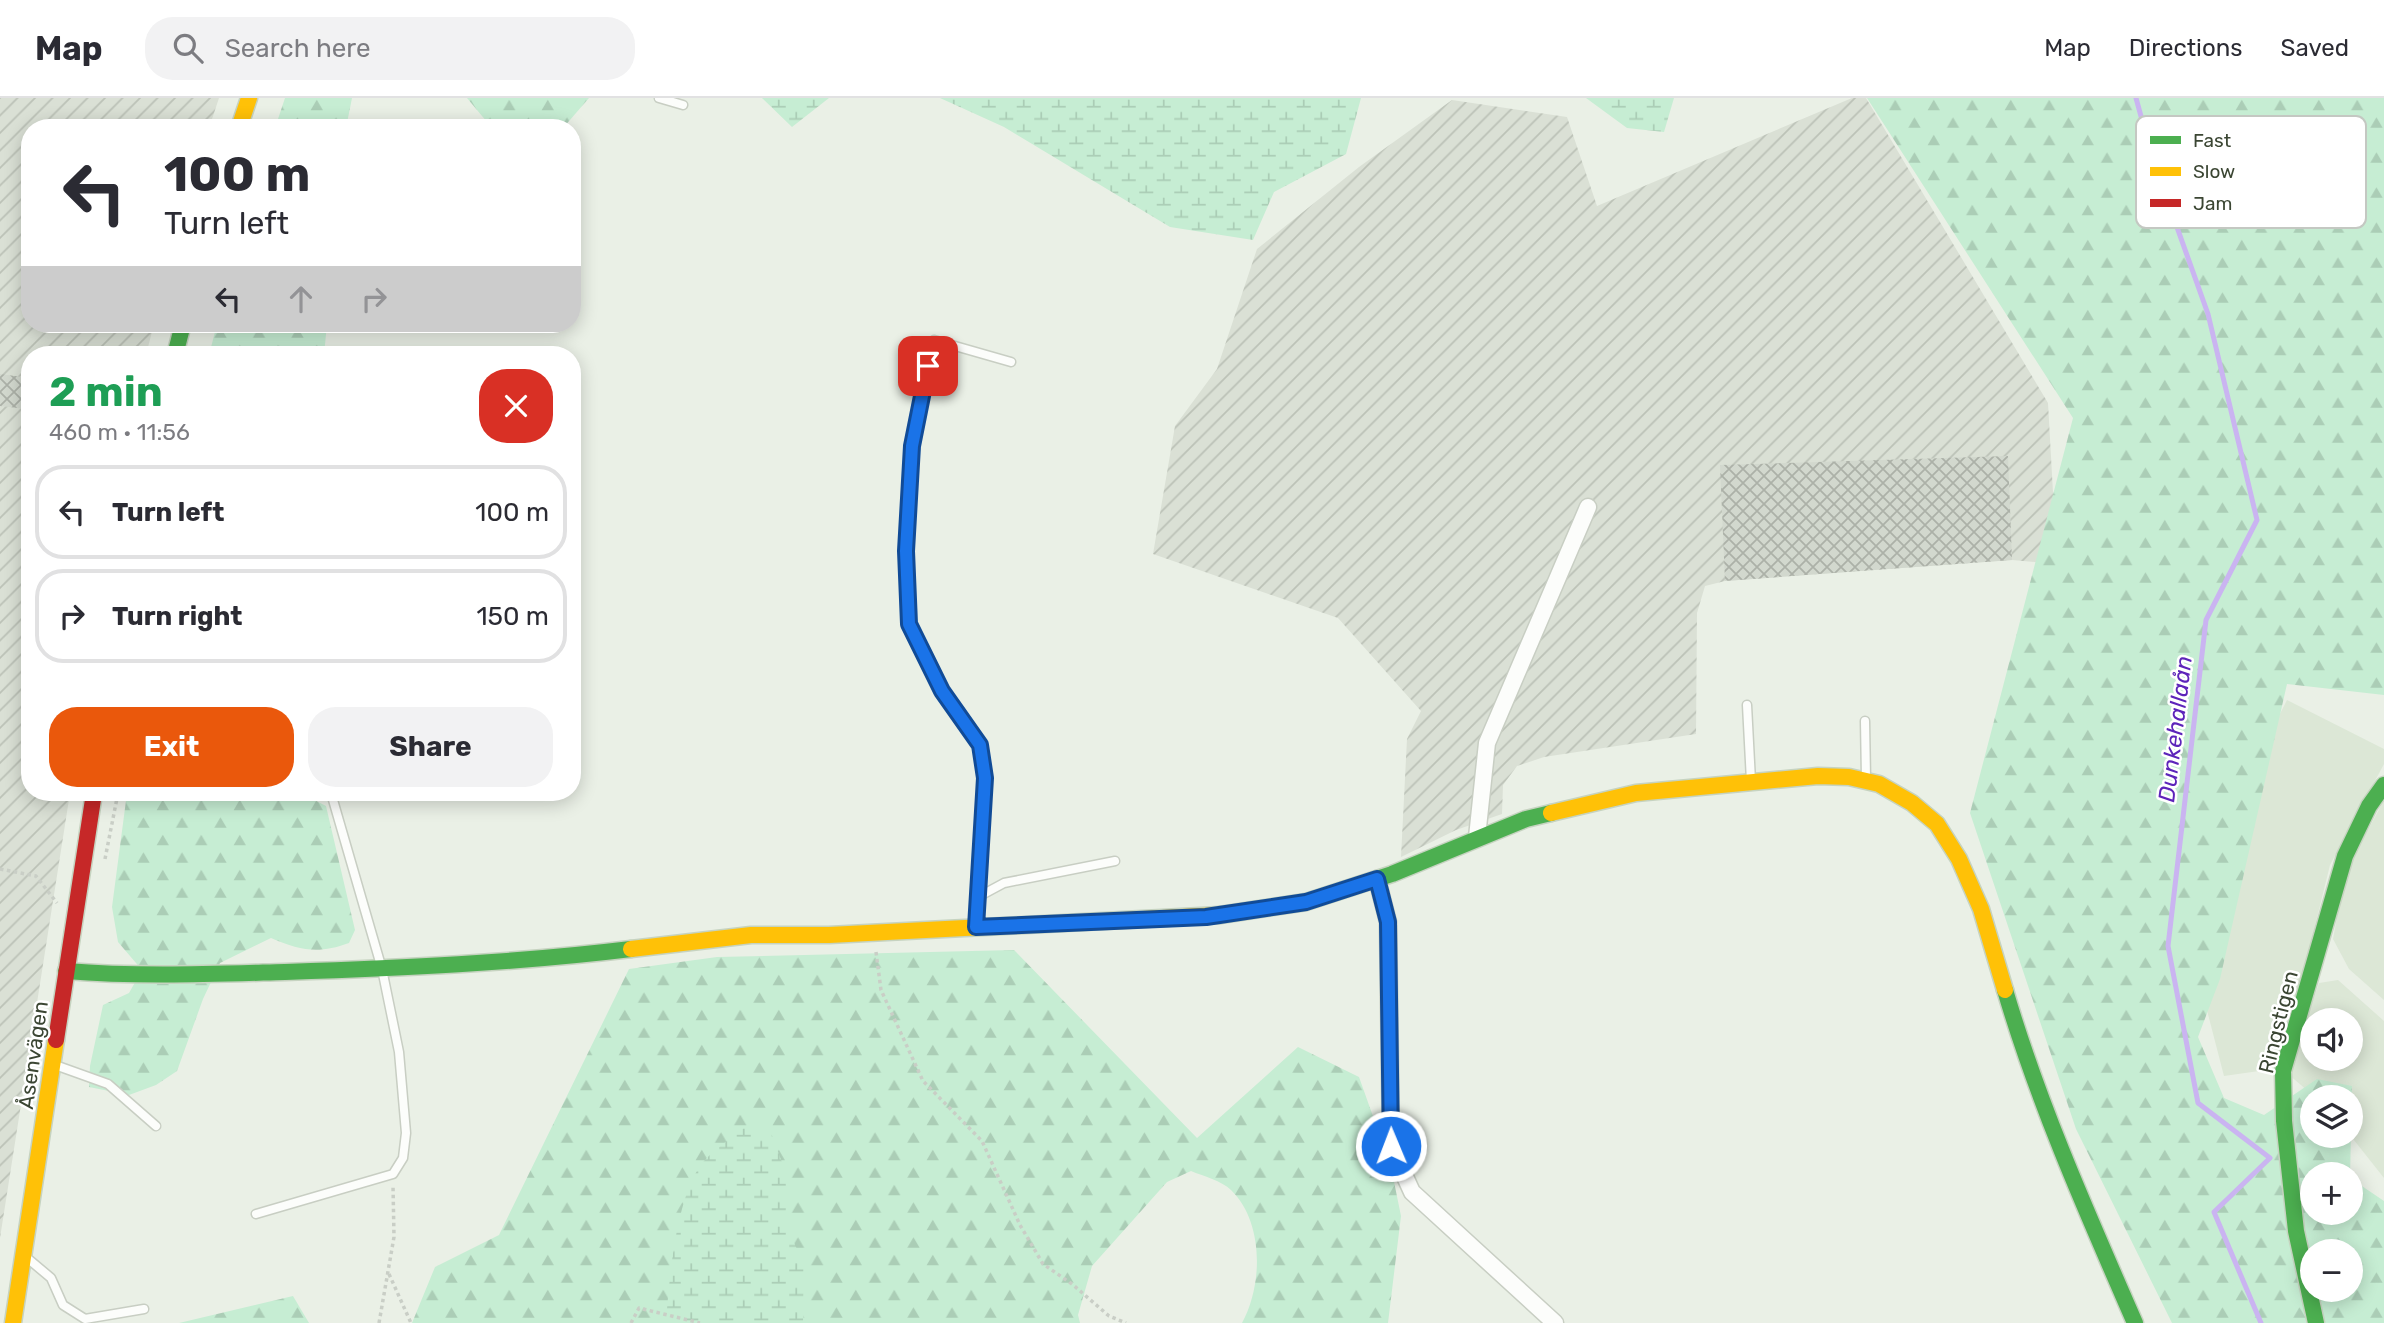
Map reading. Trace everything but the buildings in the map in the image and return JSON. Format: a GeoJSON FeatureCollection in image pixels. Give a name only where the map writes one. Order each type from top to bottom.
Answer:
{"type":"FeatureCollection","features":[{"type":"Feature","properties":{"kind":"street"},"geometry":{"type":"LineString","coordinates":[[242,119],[249,98]]}},
{"type":"Feature","properties":{"kind":"street"},"geometry":{"type":"LineString","coordinates":[[1477,837],[1487,743],[1588,506]]}},
{"type":"Feature","properties":{"kind":"street"},"geometry":{"type":"LineString","coordinates":[[66,971],[127,975],[382,969],[547,959],[751,935],[1206,917],[1306,902],[1377,879],[1526,819],[1636,793],[1818,776],[1866,781],[1879,784],[1912,803],[1937,824],[1959,859],[1980,909],[2022,1048],[2064,1161],[2135,1323]]}},
{"type":"Feature","properties":{"kind":"street","name":"Ringstigen"},"geometry":{"type":"LineString","coordinates":[[2316,1323],[2296,1231],[2284,1121],[2283,1071],[2346,856],[2369,806],[2384,785]]}},
{"type":"Feature","properties":{"kind":"street","name":"Åsenvägen"},"geometry":{"type":"LineString","coordinates":[[12,1312],[24,1256],[93,801]]}},
{"type":"Feature","properties":{"kind":"street"},"geometry":{"type":"LineString","coordinates":[[1377,879],[1388,922],[1391,1146],[1412,1192],[1555,1323]]}},
{"type":"Feature","properties":{"kind":"lane"},"geometry":{"type":"LineString","coordinates":[[659,98],[683,105]]}},
{"type":"Feature","properties":{"kind":"lane"},"geometry":{"type":"LineString","coordinates":[[976,927],[985,778],[980,745],[942,691],[909,624],[906,551],[912,446],[934,340],[1011,362]]}},
{"type":"Feature","properties":{"kind":"lane"},"geometry":{"type":"LineString","coordinates":[[1747,705],[1751,781]]}},
{"type":"Feature","properties":{"kind":"lane"},"geometry":{"type":"LineString","coordinates":[[1865,721],[1866,781]]}},
{"type":"Feature","properties":{"kind":"lane"},"geometry":{"type":"LineString","coordinates":[[256,1213],[393,1174],[403,1158],[405,1104],[382,969],[333,801]]}},
{"type":"Feature","properties":{"kind":"lane"},"geometry":{"type":"LineString","coordinates":[[978,897],[1004,883],[1115,861]]}},
{"type":"Feature","properties":{"kind":"lane"},"geometry":{"type":"LineString","coordinates":[[52,1064],[108,1084],[156,1126]]}},
{"type":"Feature","properties":{"kind":"lane"},"geometry":{"type":"LineString","coordinates":[[24,1256],[51,1278],[64,1305],[85,1319],[144,1309]]}},
{"type":"Feature","properties":{"kind":"path"},"geometry":{"type":"LineString","coordinates":[[0,869],[36,876],[58,905],[76,907]]}},
{"type":"Feature","properties":{"kind":"path"},"geometry":{"type":"LineString","coordinates":[[872,931],[881,990],[923,1082],[982,1141],[1020,1225],[1043,1264],[1072,1284],[1109,1316],[1126,1323]]}},
{"type":"Feature","properties":{"kind":"path"},"geometry":{"type":"LineString","coordinates":[[379,1323],[394,1237],[393,1174]]}},
{"type":"Feature","properties":{"kind":"path"},"geometry":{"type":"LineString","coordinates":[[388,1272],[411,1323]]}},
{"type":"Feature","properties":{"kind":"path"},"geometry":{"type":"LineString","coordinates":[[631,1323],[639,1307],[667,1317],[701,1323]]}},
{"type":"Feature","properties":{"kind":"shaded area"},"geometry":{"type":"Polygon","coordinates":[[[0,98],[219,98],[212,119],[21,119],[21,333],[152,333],[148,346],[21,346],[21,801],[69,801],[0,1238],[0,98]]]}},
{"type":"Feature","properties":{"kind":"shaded area"},"geometry":{"type":"Polygon","coordinates":[[[1852,98],[1866,98],[2048,403],[2057,564],[2012,560],[1725,581],[1705,586],[1697,613],[1696,734],[1544,757],[1517,766],[1503,785],[1502,814],[1456,830],[1401,857],[1407,739],[1421,711],[1338,618],[1153,554],[1175,426],[1217,369],[1257,249],[1359,167],[1452,100],[1567,117],[1597,206],[1852,98]]]}},
{"type":"Feature","properties":{"kind":"shaded area"},"geometry":{"type":"Polygon","coordinates":[[[2287,700],[2384,749],[2384,764],[2330,865],[2280,1068],[2224,1076],[2181,910],[2287,700]]]}},
{"type":"Feature","properties":{"kind":"shaded area"},"geometry":{"type":"Polygon","coordinates":[[[2384,800],[2384,1000],[2349,969],[2333,939],[2345,873],[2384,800]]]}},
{"type":"Feature","properties":{"kind":"shaded area"},"geometry":{"type":"Polygon","coordinates":[[[2338,980],[2384,1021],[2384,1178],[2360,1148],[2363,1148],[2363,1085],[2301,1085],[2288,1074],[2300,1039],[2300,1071],[2363,1071],[2363,1008],[2310,1008],[2319,983],[2338,980]]]}},
{"type":"Feature","properties":{"kind":"green space"},"geometry":{"type":"Polygon","coordinates":[[[285,98],[352,98],[348,119],[278,119],[285,98]]]}},
{"type":"Feature","properties":{"kind":"green space"},"geometry":{"type":"Polygon","coordinates":[[[467,98],[589,98],[571,119],[484,119],[467,98]]]}},
{"type":"Feature","properties":{"kind":"green space"},"geometry":{"type":"Polygon","coordinates":[[[762,98],[829,98],[792,127],[762,98]]]}},
{"type":"Feature","properties":{"kind":"green space"},"geometry":{"type":"Polygon","coordinates":[[[940,98],[1361,98],[1346,154],[1274,192],[1253,240],[1170,227],[1004,127],[940,98]]]}},
{"type":"Feature","properties":{"kind":"green space"},"geometry":{"type":"Polygon","coordinates":[[[1586,98],[1674,98],[1664,132],[1627,128],[1586,98]]]}},
{"type":"Feature","properties":{"kind":"green space"},"geometry":{"type":"Polygon","coordinates":[[[1867,98],[2384,98],[2384,695],[2287,684],[2220,979],[2198,1037],[2224,1098],[2264,1115],[2300,1091],[2300,1148],[2351,1148],[2350,1162],[2300,1162],[2300,1225],[2363,1225],[2363,1187],[2384,1201],[2384,1323],[2172,1323],[2076,1129],[1970,813],[2073,418],[1867,98]]]}},
{"type":"Feature","properties":{"kind":"green space"},"geometry":{"type":"Polygon","coordinates":[[[215,333],[326,333],[325,346],[211,346],[215,333]]]}},
{"type":"Feature","properties":{"kind":"green space"},"geometry":{"type":"Polygon","coordinates":[[[126,801],[316,801],[326,806],[355,930],[349,943],[319,950],[292,946],[271,938],[220,963],[203,999],[177,1071],[156,1085],[129,1095],[89,1087],[90,1066],[103,1005],[129,993],[142,970],[118,942],[112,907],[126,801]]]}},
{"type":"Feature","properties":{"kind":"green space"},"geometry":{"type":"Polygon","coordinates":[[[1014,950],[1197,1138],[1298,1047],[1359,1077],[1391,1167],[1401,1216],[1388,1323],[1242,1323],[1254,1291],[1256,1273],[1255,1236],[1250,1219],[1231,1190],[1218,1181],[1191,1171],[1167,1182],[1092,1266],[1078,1315],[1080,1323],[412,1323],[435,1267],[499,1235],[629,969],[717,957],[1014,950]]]}},
{"type":"Feature","properties":{"kind":"green space"},"geometry":{"type":"Polygon","coordinates":[[[2317,1079],[2347,1085],[2308,1085],[2317,1079]]]}},
{"type":"Feature","properties":{"kind":"green space"},"geometry":{"type":"Polygon","coordinates":[[[746,1126],[771,1133],[786,1173],[786,1225],[806,1269],[803,1323],[666,1323],[680,1215],[694,1175],[704,1161],[746,1126]]]}},
{"type":"Feature","properties":{"kind":"green space"},"geometry":{"type":"Polygon","coordinates":[[[293,1296],[309,1323],[179,1323],[293,1296]]]}},
{"type":"Feature","properties":{"kind":"waterway","name":"Dunkehallaån"},"geometry":{"type":"LineString","coordinates":[[2136,98],[2141,116]]}},
{"type":"Feature","properties":{"kind":"waterway","name":"Dunkehallaån"},"geometry":{"type":"LineString","coordinates":[[2177,228],[2208,314],[2257,520],[2206,620],[2168,946],[2198,1103],[2270,1158],[2214,1212],[2261,1323]]}},
{"type":"Feature","properties":{"kind":"traffic: fast"},"geometry":{"type":"LineString","coordinates":[[177,346],[181,333]]}},
{"type":"Feature","properties":{"kind":"traffic: fast"},"geometry":{"type":"LineString","coordinates":[[2316,1323],[2296,1231],[2284,1121],[2283,1071],[2345,856],[2369,806],[2384,785]]}},
{"type":"Feature","properties":{"kind":"traffic: fast"},"geometry":{"type":"LineString","coordinates":[[1220,915],[1306,902],[1392,874],[1526,819],[1551,813]]}},
{"type":"Feature","properties":{"kind":"traffic: fast"},"geometry":{"type":"LineString","coordinates":[[66,971],[176,974],[415,967],[631,949]]}},
{"type":"Feature","properties":{"kind":"traffic: fast"},"geometry":{"type":"LineString","coordinates":[[2005,990],[2048,1117],[2135,1323]]}},
{"type":"Feature","properties":{"kind":"traffic: slow"},"geometry":{"type":"LineString","coordinates":[[242,119],[249,98]]}},
{"type":"Feature","properties":{"kind":"traffic: slow"},"geometry":{"type":"LineString","coordinates":[[1551,813],[1636,793],[1818,776],[1849,777],[1879,784],[1912,803],[1937,824],[1959,859],[1981,909],[2005,990]]}},
{"type":"Feature","properties":{"kind":"traffic: slow"},"geometry":{"type":"LineString","coordinates":[[631,949],[751,935],[829,935],[1220,915]]}},
{"type":"Feature","properties":{"kind":"traffic: slow"},"geometry":{"type":"LineString","coordinates":[[13,1323],[56,1040]]}},
{"type":"Feature","properties":{"kind":"traffic: jam"},"geometry":{"type":"LineString","coordinates":[[56,1040],[93,801]]}},
{"type":"Feature","properties":{"kind":"route"},"geometry":{"type":"LineString","coordinates":[[928,366],[912,446],[906,551],[909,624],[942,691],[980,745],[985,778],[976,927],[1206,917],[1306,902],[1377,879],[1385,901],[1388,922],[1391,1146]]}}]}
